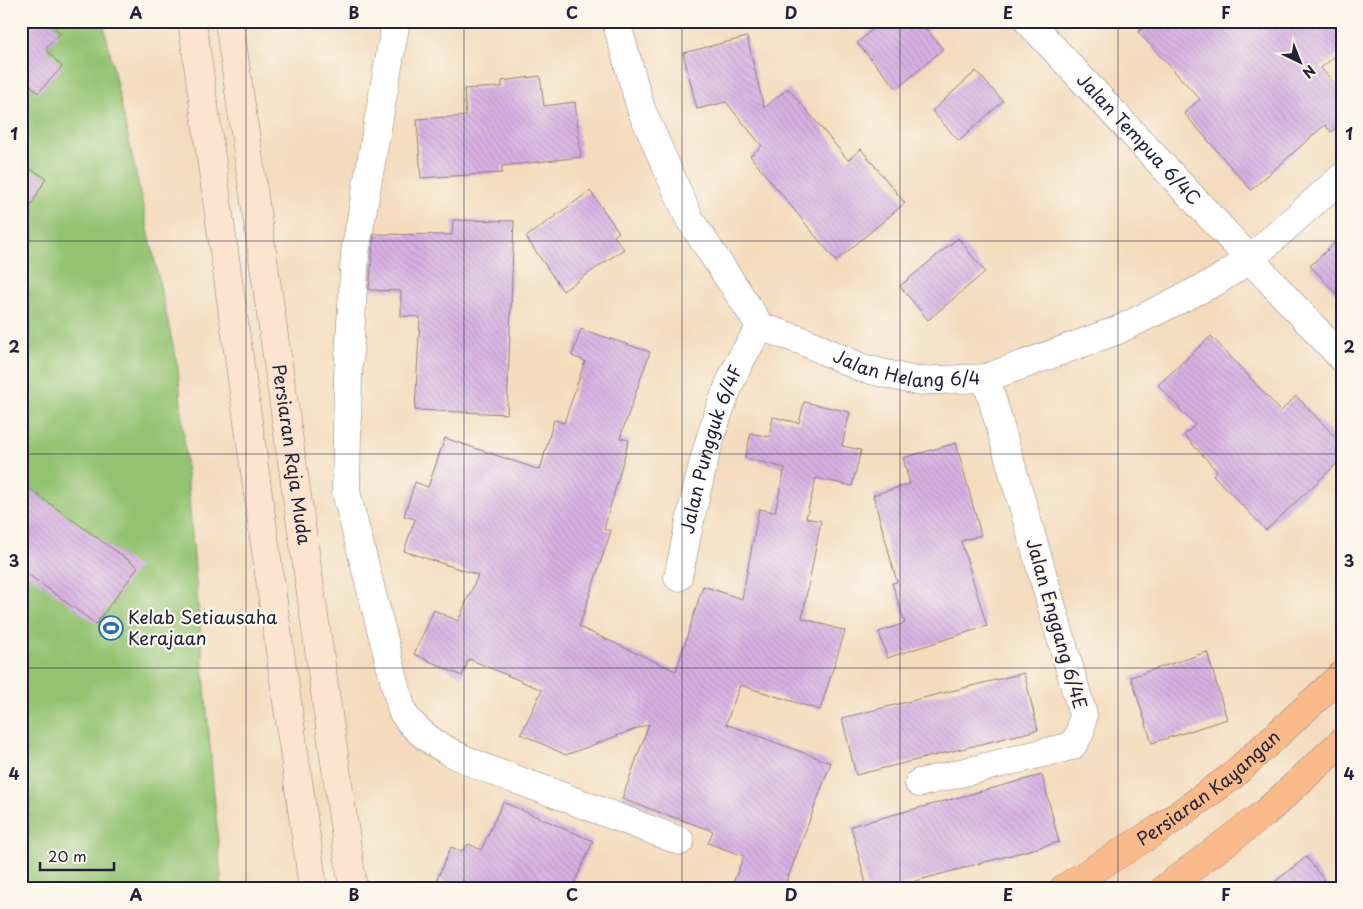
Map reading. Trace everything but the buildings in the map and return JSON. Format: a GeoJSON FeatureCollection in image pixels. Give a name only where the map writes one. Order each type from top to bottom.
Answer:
{"type":"FeatureCollection","features":[{"type":"Feature","properties":{"kind":"main road"},"geometry":{"type":"LineString","coordinates":[[192,21],[313,888]]}},
{"type":"Feature","properties":{"kind":"main road","name":"Persiaran Raja Muda"},"geometry":{"type":"LineString","coordinates":[[229,21],[353,888]]}},
{"type":"Feature","properties":{"kind":"main road","name":"Persiaran Kayangan"},"geometry":{"type":"LineString","coordinates":[[1064,888],[1159,829],[1231,777],[1342,675]]}},
{"type":"Feature","properties":{"kind":"main road"},"geometry":{"type":"LineString","coordinates":[[1165,888],[1265,814],[1342,742]]}},
{"type":"Feature","properties":{"kind":"street"},"geometry":{"type":"LineString","coordinates":[[396,21],[355,253],[348,375],[346,492],[402,711],[409,723],[460,758],[680,841]]}},
{"type":"Feature","properties":{"kind":"street"},"geometry":{"type":"LineString","coordinates":[[616,21],[641,109],[690,220],[761,327]]}},
{"type":"Feature","properties":{"kind":"street","name":"Jalan Tempua 6/4C"},"geometry":{"type":"LineString","coordinates":[[1028,21],[1342,358]]}},
{"type":"Feature","properties":{"kind":"street","name":"Jalan Helang 6/4"},"geometry":{"type":"LineString","coordinates":[[761,327],[803,341],[862,368],[916,381],[986,378],[1118,330],[1215,282],[1249,260],[1342,177]]}},
{"type":"Feature","properties":{"kind":"street","name":"Jalan Pungguk 6/4F"},"geometry":{"type":"LineString","coordinates":[[678,577],[700,474],[720,409],[739,362],[761,327]]}},
{"type":"Feature","properties":{"kind":"street","name":"Jalan Enggang 6/4E"},"geometry":{"type":"LineString","coordinates":[[919,783],[1072,746],[1080,733],[1083,715],[986,378]]}},
{"type":"Feature","properties":{"kind":"green space","name":"Kelab Setiausaha Kerajaan"},"geometry":{"type":"Polygon","coordinates":[[[21,21],[103,21],[178,368],[222,888],[21,888],[21,21]]]}},
{"type":"Feature","properties":{"kind":"place","name":"Kelab Setiausaha Kerajaan"},"geometry":{"type":"Point","coordinates":[111,628]}}]}
